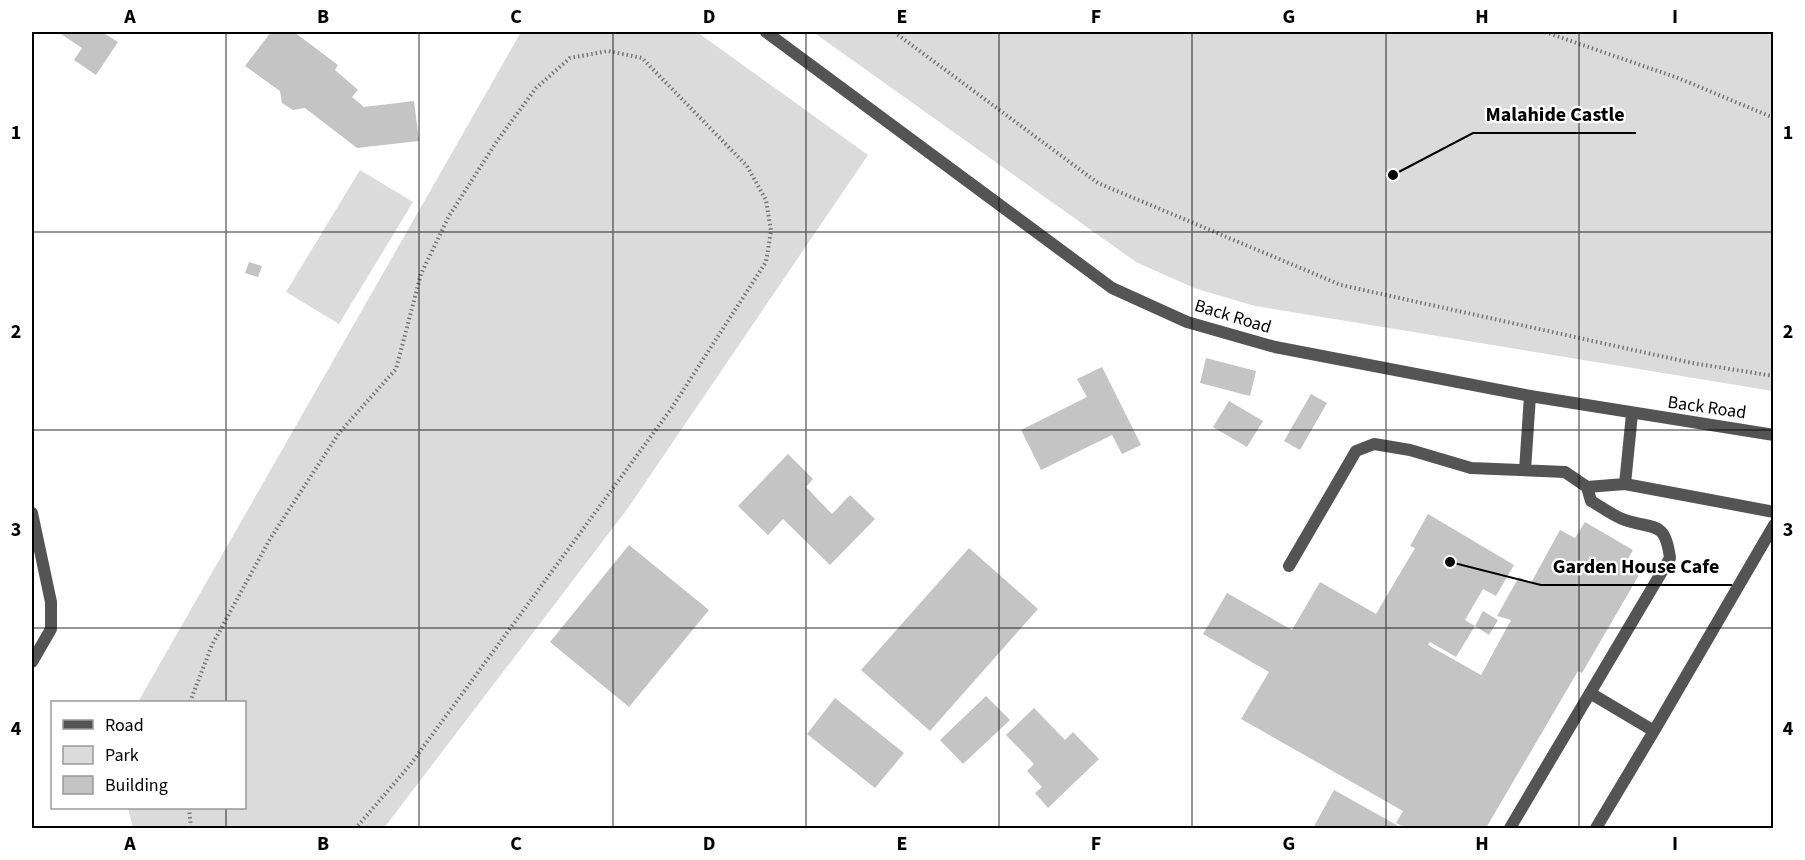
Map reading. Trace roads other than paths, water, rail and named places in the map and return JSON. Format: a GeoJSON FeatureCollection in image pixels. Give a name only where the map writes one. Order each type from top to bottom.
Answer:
{"type":"FeatureCollection","features":[{"type":"Feature","properties":{"kind":"street","name":"Back Road"},"geometry":{"type":"LineString","coordinates":[[766,32],[1112,288],[1187,322],[1275,347],[1530,396],[1773,435]]}},
{"type":"Feature","properties":{"kind":"street"},"geometry":{"type":"LineString","coordinates":[[1525,470],[1530,396]]}},
{"type":"Feature","properties":{"kind":"street"},"geometry":{"type":"LineString","coordinates":[[1625,484],[1632,414]]}},
{"type":"Feature","properties":{"kind":"street"},"geometry":{"type":"LineString","coordinates":[[1289,566],[1356,451],[1374,444],[1410,450],[1471,468],[1565,472],[1587,487],[1625,484],[1773,512]]}},
{"type":"Feature","properties":{"kind":"street"},"geometry":{"type":"LineString","coordinates":[[1510,828],[1670,558],[1667,537],[1658,526],[1624,520],[1591,501],[1587,487]]}},
{"type":"Feature","properties":{"kind":"street"},"geometry":{"type":"LineString","coordinates":[[32,513],[51,602],[51,629],[32,662]]}},
{"type":"Feature","properties":{"kind":"street"},"geometry":{"type":"LineString","coordinates":[[1596,828],[1773,525]]}},
{"type":"Feature","properties":{"kind":"street"},"geometry":{"type":"LineString","coordinates":[[1590,693],[1654,731]]}},
{"type":"Feature","properties":{"kind":"place","name":"Malahide Castle"},"geometry":{"type":"Point","coordinates":[1393,175]}},
{"type":"Feature","properties":{"kind":"place","name":"Garden House Cafe"},"geometry":{"type":"Point","coordinates":[1450,562]}}]}
